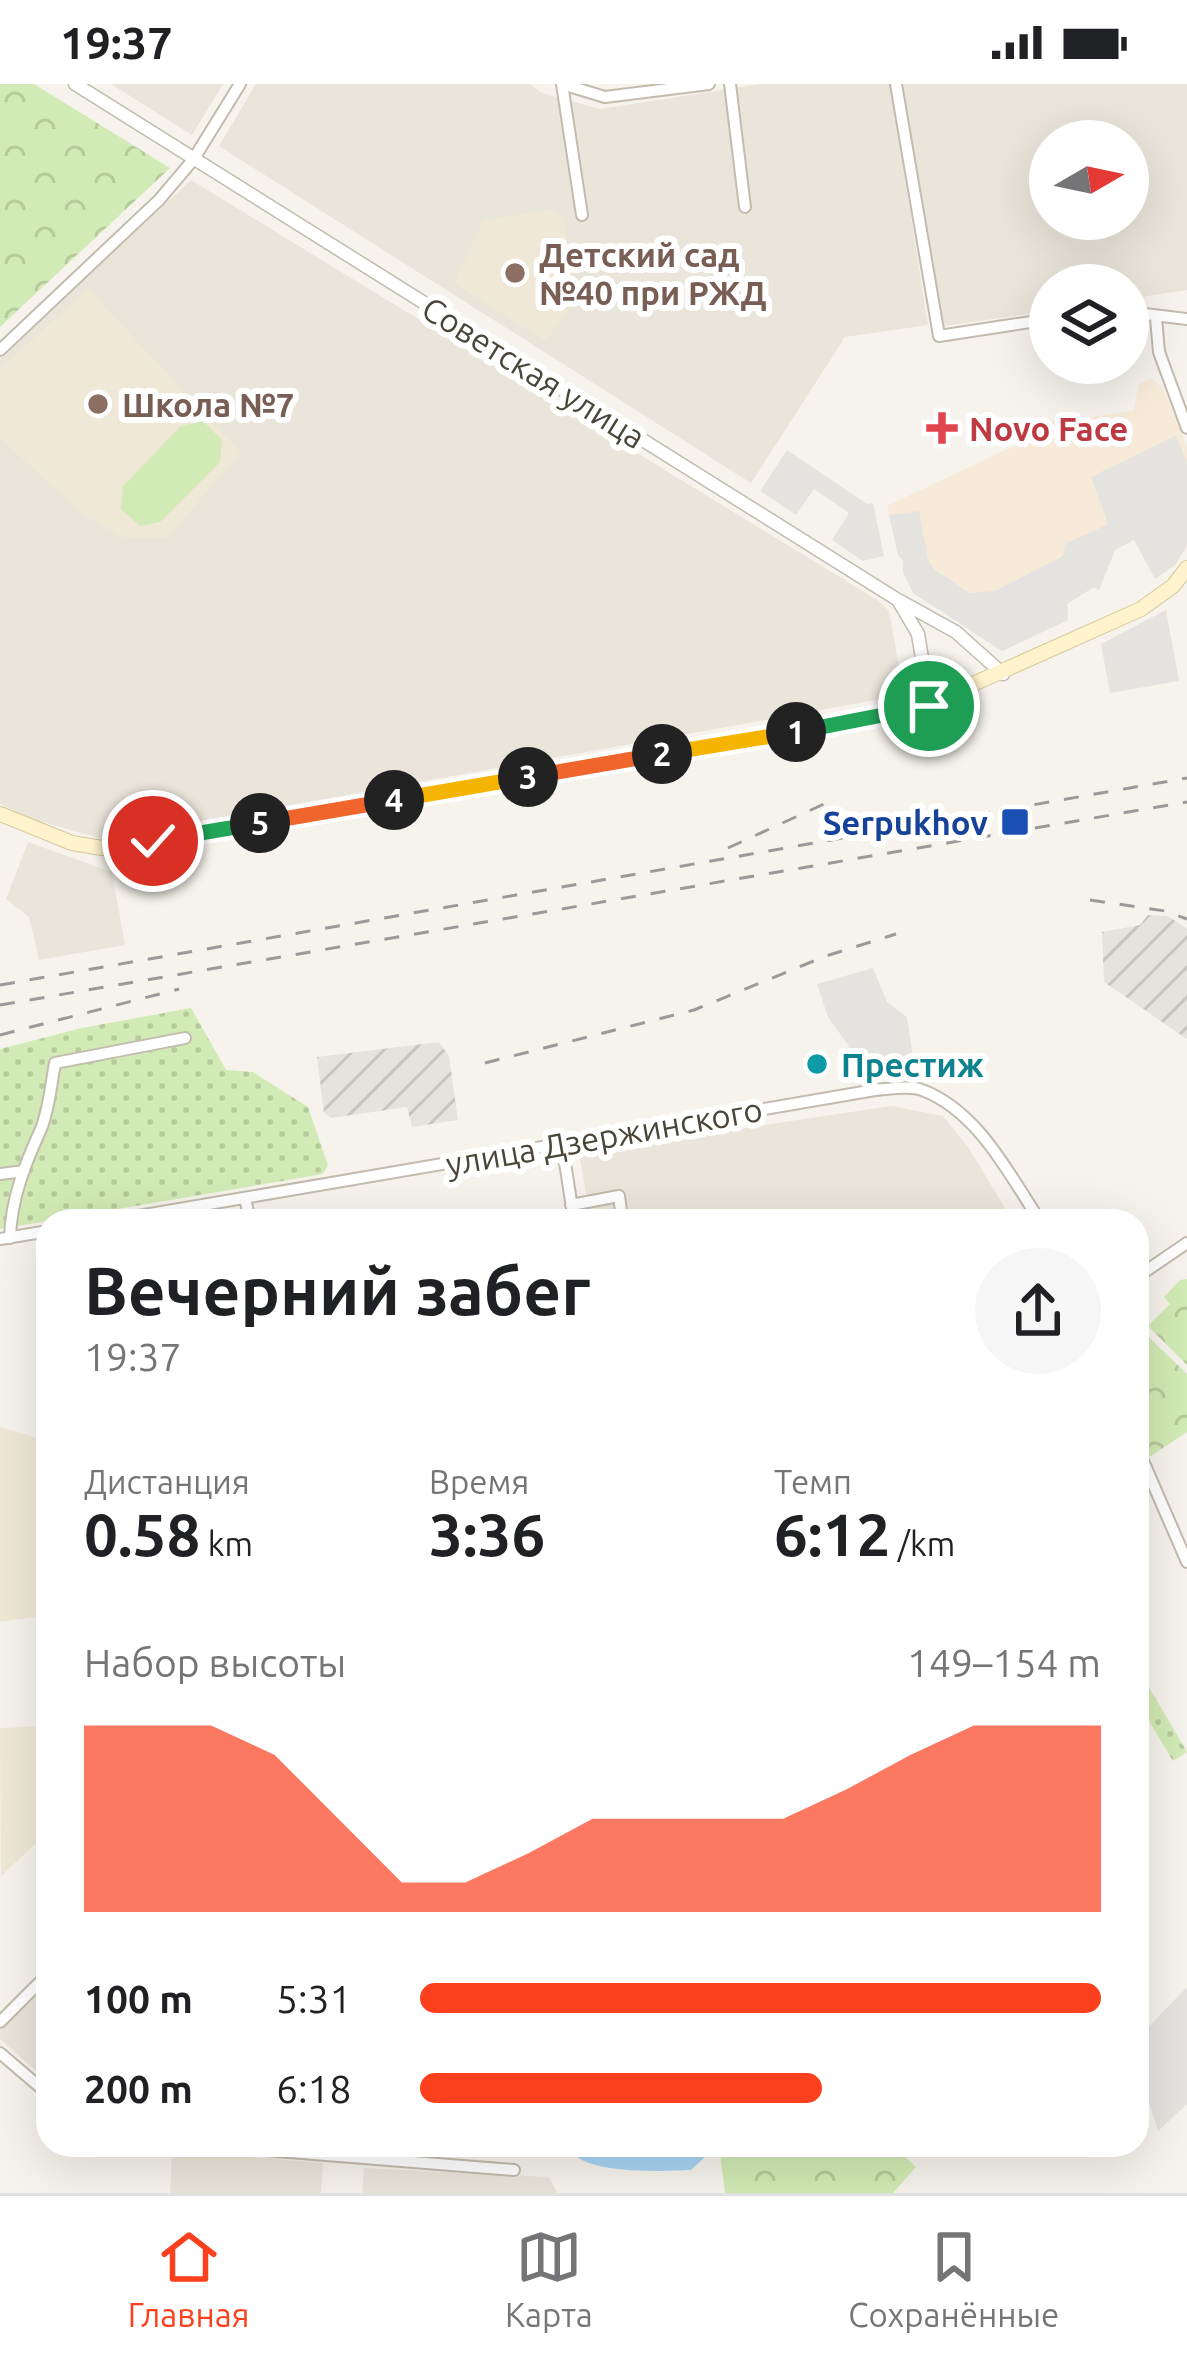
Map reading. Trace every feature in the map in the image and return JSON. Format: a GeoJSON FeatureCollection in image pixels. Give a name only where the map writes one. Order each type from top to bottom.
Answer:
{"type":"FeatureCollection","features":[{"type":"Feature","properties":{"kind":"main road"},"geometry":{"type":"LineString","coordinates":[[0,814],[72,843],[102,848],[929,706],[1141,609],[1186,570]]}},
{"type":"Feature","properties":{"kind":"street","name":"Советская улица"},"geometry":{"type":"LineString","coordinates":[[75,84],[956,632],[1003,674]]}},
{"type":"Feature","properties":{"kind":"street"},"geometry":{"type":"LineString","coordinates":[[0,350],[160,200],[193,160],[240,84]]}},
{"type":"Feature","properties":{"kind":"street"},"geometry":{"type":"LineString","coordinates":[[582,215],[562,84],[605,97],[709,84]]}},
{"type":"Feature","properties":{"kind":"street"},"geometry":{"type":"LineString","coordinates":[[730,84],[745,206]]}},
{"type":"Feature","properties":{"kind":"street"},"geometry":{"type":"LineString","coordinates":[[896,84],[939,336],[1029,322]]}},
{"type":"Feature","properties":{"kind":"street"},"geometry":{"type":"LineString","coordinates":[[1149,316],[1187,319]]}},
{"type":"Feature","properties":{"kind":"street"},"geometry":{"type":"LineString","coordinates":[[1156,318],[1159,352],[1187,428]]}},
{"type":"Feature","properties":{"kind":"street"},"geometry":{"type":"LineString","coordinates":[[898,600],[915,626],[929,706]]}},
{"type":"Feature","properties":{"kind":"street"},"geometry":{"type":"LineString","coordinates":[[919,648],[922,637],[934,628],[956,632]]}},
{"type":"Feature","properties":{"kind":"street"},"geometry":{"type":"LineString","coordinates":[[36,1234],[5,1239],[58,1060],[185,1038]]}},
{"type":"Feature","properties":{"kind":"street","name":"улица Дзержинского"},"geometry":{"type":"LineString","coordinates":[[180,1209],[875,1090],[919,1088],[962,1113],[1032,1209]]}},
{"type":"Feature","properties":{"kind":"street"},"geometry":{"type":"LineString","coordinates":[[562,1143],[573,1209]]}},
{"type":"Feature","properties":{"kind":"street"},"geometry":{"type":"LineString","coordinates":[[0,1174],[24,1171]]}},
{"type":"Feature","properties":{"kind":"street"},"geometry":{"type":"LineString","coordinates":[[572,1204],[619,1196],[621,1209]]}},
{"type":"Feature","properties":{"kind":"street"},"geometry":{"type":"LineString","coordinates":[[245,1198],[247,1209]]}},
{"type":"Feature","properties":{"kind":"street"},"geometry":{"type":"LineString","coordinates":[[1149,1268],[1187,1243]]}},
{"type":"Feature","properties":{"kind":"street"},"geometry":{"type":"LineString","coordinates":[[1149,1475],[1187,1562]]}},
{"type":"Feature","properties":{"kind":"street"},"geometry":{"type":"LineString","coordinates":[[0,2022],[36,1987]]}},
{"type":"Feature","properties":{"kind":"street"},"geometry":{"type":"LineString","coordinates":[[0,2054],[36,2084]]}},
{"type":"Feature","properties":{"kind":"street"},"geometry":{"type":"LineString","coordinates":[[351,2157],[514,2170]]}},
{"type":"Feature","properties":{"kind":"shaded area"},"geometry":{"type":"Polygon","coordinates":[[[111,84],[223,84],[192,135],[111,84]]]}},
{"type":"Feature","properties":{"kind":"shaded area"},"geometry":{"type":"Polygon","coordinates":[[[256,84],[530,84],[542,93],[600,109],[761,84],[890,84],[928,325],[845,337],[751,483],[219,146],[256,84]]]}},
{"type":"Feature","properties":{"kind":"shaded area"},"geometry":{"type":"Polygon","coordinates":[[[902,84],[1187,84],[1187,290],[1149,296],[1149,264],[1029,264],[1029,314],[944,326],[902,84]]]}},
{"type":"Feature","properties":{"kind":"shaded area"},"geometry":{"type":"Polygon","coordinates":[[[191,180],[879,601],[889,611],[904,695],[102,839],[32,819],[0,804],[0,359],[191,180]]]}},
{"type":"Feature","properties":{"kind":"shaded area","name":"Детский сад №40 при РЖД"},"geometry":{"type":"Polygon","coordinates":[[[549,209],[564,219],[574,302],[545,341],[454,283],[483,221],[549,209]]]}},
{"type":"Feature","properties":{"kind":"shaded area","name":"Школа №7"},"geometry":{"type":"Polygon","coordinates":[[[88,289],[241,452],[167,538],[124,538],[85,516],[0,438],[0,369],[88,289]]]}},
{"type":"Feature","properties":{"kind":"shaded area"},"geometry":{"type":"Polygon","coordinates":[[[1149,379],[1163,388],[1187,446],[1187,545],[1175,565],[1155,579],[1134,540],[1115,550],[1099,590],[1094,587],[1067,604],[1068,620],[1002,651],[913,593],[887,506],[1039,434],[1044,424],[1066,416],[1086,418],[1134,410],[1139,384],[1149,384],[1149,379]]]}},
{"type":"Feature","properties":{"kind":"shaded area"},"geometry":{"type":"Polygon","coordinates":[[[1176,435],[1187,462],[1187,545],[1175,565],[1155,579],[1134,540],[1115,550],[1099,590],[1094,587],[1067,604],[1068,620],[1002,651],[913,593],[889,515],[919,511],[934,569],[970,593],[995,591],[1063,556],[1065,544],[1108,524],[1091,477],[1176,435]]]}},
{"type":"Feature","properties":{"kind":"shaded area"},"geometry":{"type":"Polygon","coordinates":[[[787,450],[867,504],[873,503],[884,556],[863,561],[832,540],[849,513],[814,489],[796,515],[760,491],[787,450]]]}},
{"type":"Feature","properties":{"kind":"shaded area"},"geometry":{"type":"Polygon","coordinates":[[[1166,610],[1179,681],[1110,693],[1101,644],[1166,610]]]}},
{"type":"Feature","properties":{"kind":"shaded area"},"geometry":{"type":"Polygon","coordinates":[[[28,842],[112,872],[125,945],[39,960],[29,917],[6,899],[28,842]]]}},
{"type":"Feature","properties":{"kind":"shaded area"},"geometry":{"type":"Polygon","coordinates":[[[1148,915],[1168,916],[1187,929],[1187,1039],[1104,982],[1102,932],[1140,925],[1148,915]]]}},
{"type":"Feature","properties":{"kind":"shaded area"},"geometry":{"type":"Polygon","coordinates":[[[873,968],[887,1002],[907,1017],[914,1065],[858,1075],[817,984],[873,968]]]}},
{"type":"Feature","properties":{"kind":"shaded area"},"geometry":{"type":"Polygon","coordinates":[[[439,1042],[449,1056],[458,1120],[412,1127],[407,1107],[331,1118],[324,1113],[317,1057],[439,1042]]]}},
{"type":"Feature","properties":{"kind":"shaded area"},"geometry":{"type":"Polygon","coordinates":[[[891,1106],[943,1116],[1006,1209],[589,1209],[579,1153],[891,1106]]]}},
{"type":"Feature","properties":{"kind":"shaded area"},"geometry":{"type":"Polygon","coordinates":[[[0,1427],[36,1438],[36,1617],[0,1622],[0,1427]]]}},
{"type":"Feature","properties":{"kind":"shaded area"},"geometry":{"type":"Polygon","coordinates":[[[36,1726],[36,1843],[1,1876],[0,1728],[36,1726]]]}},
{"type":"Feature","properties":{"kind":"shaded area"},"geometry":{"type":"Polygon","coordinates":[[[1187,1987],[1187,2104],[1158,2131],[1149,2102],[1149,2027],[1187,1987]]]}},
{"type":"Feature","properties":{"kind":"shaded area"},"geometry":{"type":"Polygon","coordinates":[[[36,1996],[36,2071],[0,2039],[0,2031],[36,1996]]]}},
{"type":"Feature","properties":{"kind":"shaded area"},"geometry":{"type":"Polygon","coordinates":[[[172,2157],[323,2163],[321,2193],[170,2193],[172,2157]]]}},
{"type":"Feature","properties":{"kind":"shaded area"},"geometry":{"type":"Polygon","coordinates":[[[364,2168],[548,2177],[558,2193],[362,2193],[364,2168]]]}},
{"type":"Feature","properties":{"kind":"green space"},"geometry":{"type":"Polygon","coordinates":[[[0,84],[34,84],[170,168],[0,327],[0,84]]]}},
{"type":"Feature","properties":{"kind":"green space"},"geometry":{"type":"Polygon","coordinates":[[[203,421],[222,440],[220,462],[160,522],[140,526],[121,509],[123,486],[181,426],[203,421]]]}},
{"type":"Feature","properties":{"kind":"green space"},"geometry":{"type":"Polygon","coordinates":[[[191,1008],[226,1070],[253,1072],[308,1107],[328,1165],[323,1174],[117,1209],[36,1209],[36,1223],[0,1229],[0,1049],[191,1008]]]}},
{"type":"Feature","properties":{"kind":"green space"},"geometry":{"type":"Polygon","coordinates":[[[1187,1279],[1187,1365],[1149,1327],[1170,1304],[1164,1297],[1187,1279]]]}},
{"type":"Feature","properties":{"kind":"green space"},"geometry":{"type":"Polygon","coordinates":[[[1149,1338],[1187,1374],[1187,1432],[1149,1457],[1149,1338]]]}},
{"type":"Feature","properties":{"kind":"green space"},"geometry":{"type":"Polygon","coordinates":[[[1149,1687],[1187,1752],[1173,1761],[1149,1721],[1149,1687]]]}},
{"type":"Feature","properties":{"kind":"green space"},"geometry":{"type":"Polygon","coordinates":[[[720,2157],[906,2157],[916,2167],[893,2193],[725,2193],[720,2157]]]}},
{"type":"Feature","properties":{"kind":"water"},"geometry":{"type":"Polygon","coordinates":[[[578,2157],[705,2157],[691,2170],[622,2170],[578,2157]]]}},
{"type":"Feature","properties":{"kind":"railway"},"geometry":{"type":"LineString","coordinates":[[0,985],[1187,778]]}},
{"type":"Feature","properties":{"kind":"railway"},"geometry":{"type":"LineString","coordinates":[[0,1005],[1187,802]]}},
{"type":"Feature","properties":{"kind":"railway"},"geometry":{"type":"LineString","coordinates":[[728,848],[824,804]]}},
{"type":"Feature","properties":{"kind":"railway"},"geometry":{"type":"LineString","coordinates":[[1090,900],[1165,911],[1187,919]]}},
{"type":"Feature","properties":{"kind":"railway"},"geometry":{"type":"LineString","coordinates":[[485,1063],[694,1010],[826,956],[896,934]]}},
{"type":"Feature","properties":{"kind":"railway"},"geometry":{"type":"LineString","coordinates":[[0,1035],[179,989]]}},
{"type":"Feature","properties":{"kind":"place","name":"Детский сад №40 при РЖД"},"geometry":{"type":"Point","coordinates":[515,273]}},
{"type":"Feature","properties":{"kind":"place","name":"Школа №7"},"geometry":{"type":"Point","coordinates":[98,404]}},
{"type":"Feature","properties":{"kind":"place","name":"Novo Face"},"geometry":{"type":"Point","coordinates":[942,428]}},
{"type":"Feature","properties":{"kind":"place","name":"Serpukhov"},"geometry":{"type":"Point","coordinates":[1015,822]}},
{"type":"Feature","properties":{"kind":"place","name":"Престиж"},"geometry":{"type":"Point","coordinates":[817,1064]}},
{"type":"Feature","properties":{"kind":"route"},"geometry":{"type":"LineString","coordinates":[[153,841],[929,706]]}}]}
